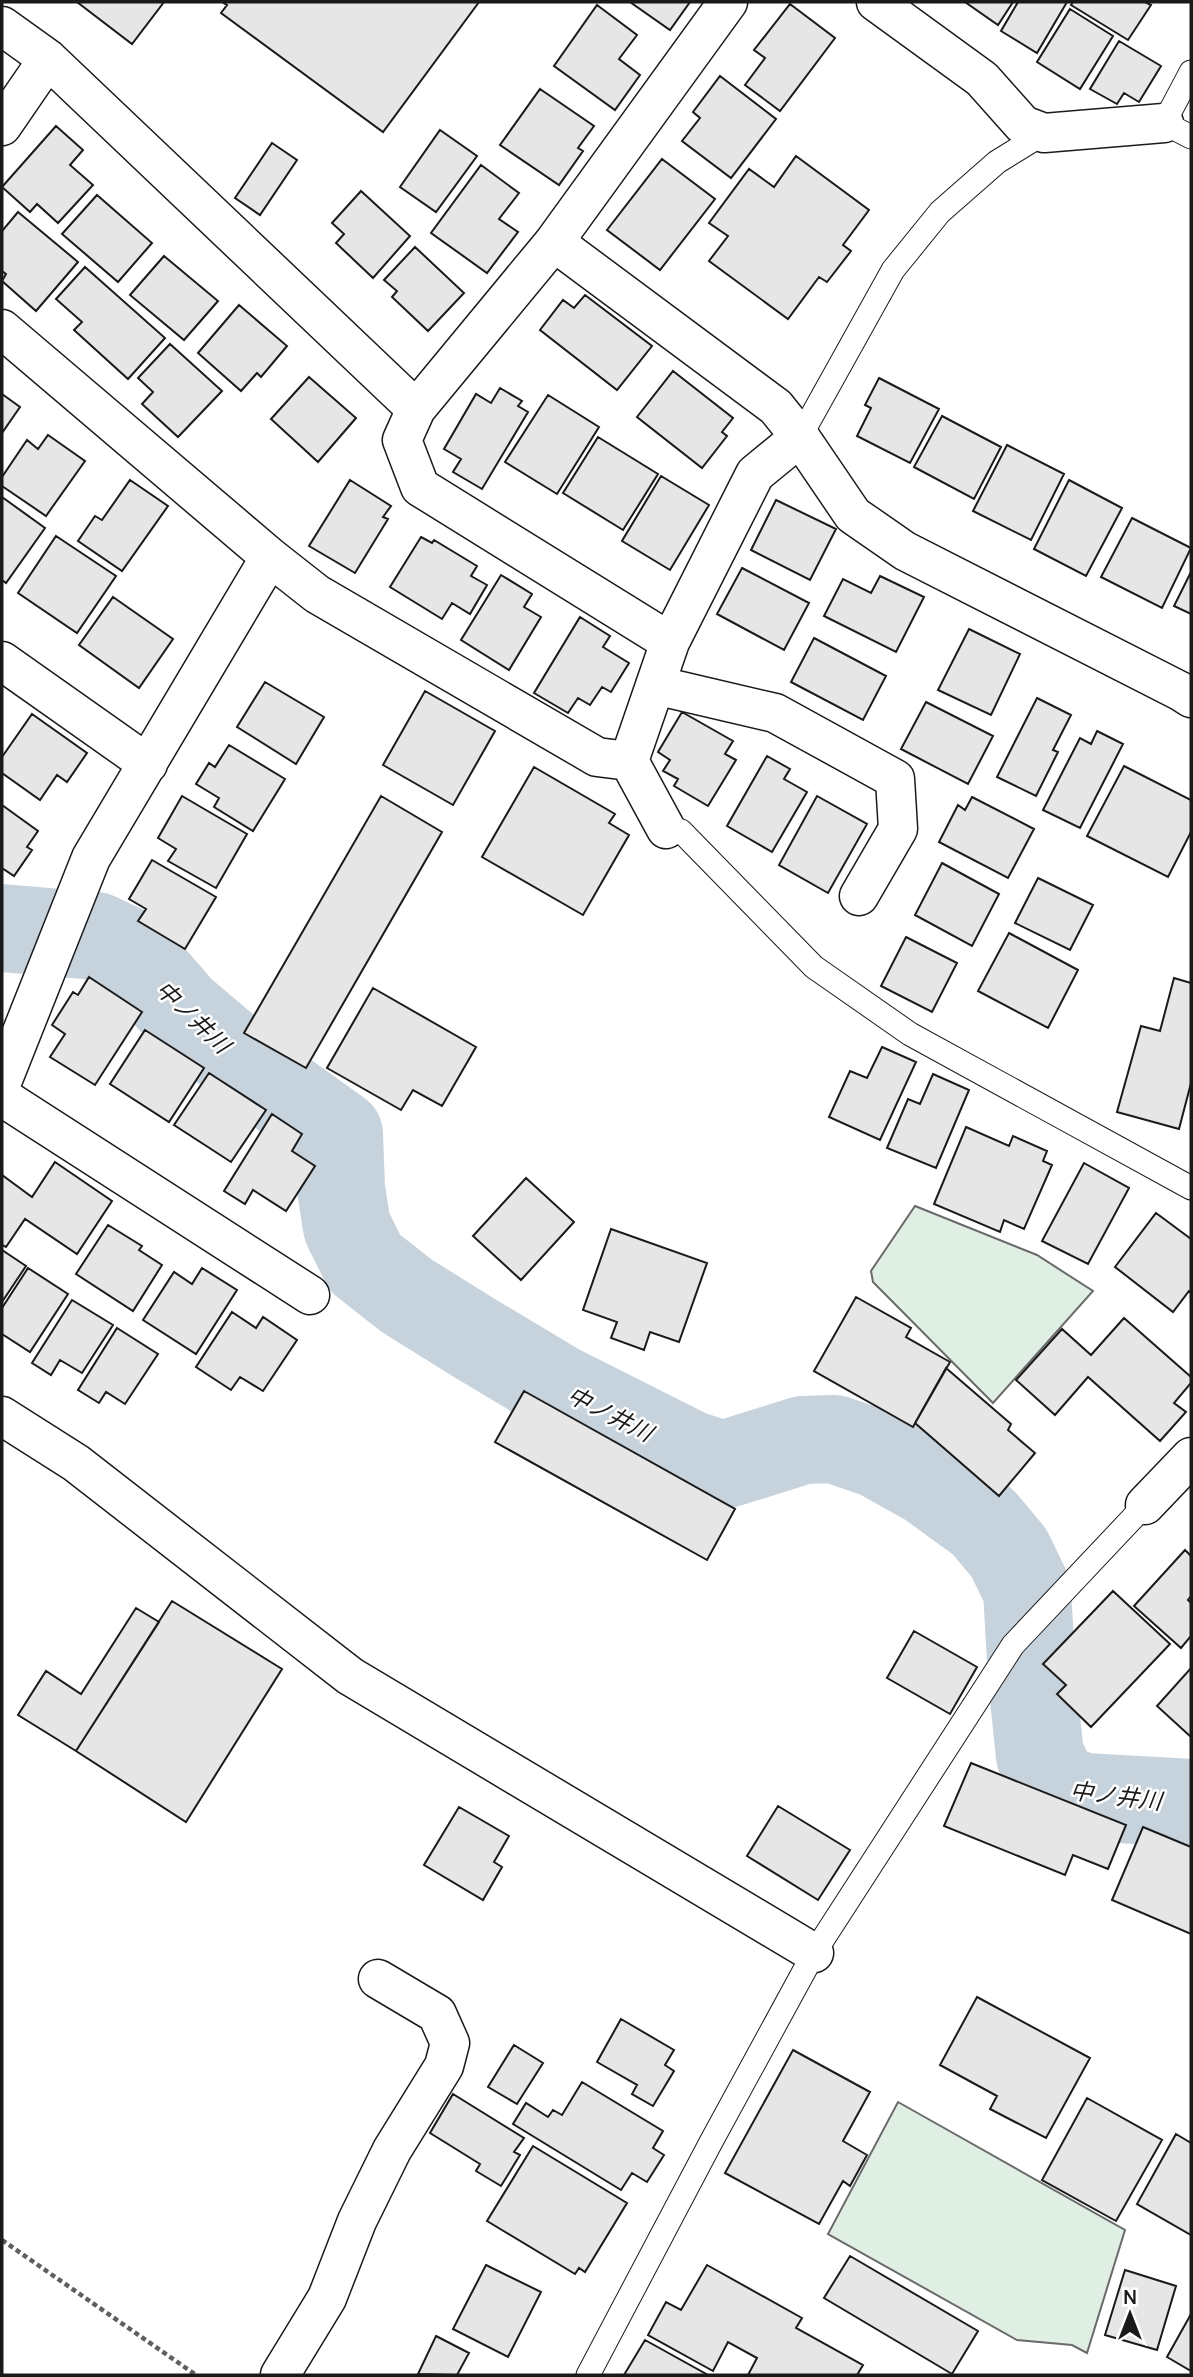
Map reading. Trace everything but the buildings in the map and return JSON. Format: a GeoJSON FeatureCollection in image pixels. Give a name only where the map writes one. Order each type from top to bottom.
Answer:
{"type":"FeatureCollection","features":[{"type":"Feature","properties":{"kind":"street"},"geometry":{"type":"LineString","coordinates":[[670,642],[420,487],[402,440],[416,409],[554,243],[728,2]]}},
{"type":"Feature","properties":{"kind":"street"},"geometry":{"type":"LineString","coordinates":[[876,2],[982,79],[1023,125],[1044,132],[1178,130]]}},
{"type":"Feature","properties":{"kind":"street"},"geometry":{"type":"LineString","coordinates":[[2,26],[48,59],[416,409]]}},
{"type":"Feature","properties":{"kind":"street"},"geometry":{"type":"LineString","coordinates":[[2,126],[48,59]]}},
{"type":"Feature","properties":{"kind":"street"},"geometry":{"type":"LineString","coordinates":[[554,243],[776,407],[800,437],[853,515],[905,551],[1191,698]]}},
{"type":"Feature","properties":{"kind":"street"},"geometry":{"type":"LineString","coordinates":[[2,329],[317,594],[597,757],[629,761]]}},
{"type":"Feature","properties":{"kind":"street"},"geometry":{"type":"LineString","coordinates":[[666,829],[629,761],[670,642],[755,474],[800,437]]}},
{"type":"Feature","properties":{"kind":"street"},"geometry":{"type":"LineString","coordinates":[[2,1082],[91,858],[270,557]]}},
{"type":"Feature","properties":{"kind":"street"},"geometry":{"type":"LineString","coordinates":[[2,660],[148,764]]}},
{"type":"Feature","properties":{"kind":"street"},"geometry":{"type":"LineString","coordinates":[[655,685],[775,713],[895,779],[898,829],[859,896]]}},
{"type":"Feature","properties":{"kind":"street"},"geometry":{"type":"LineString","coordinates":[[2,1097],[310,1295]]}},
{"type":"Feature","properties":{"kind":"street"},"geometry":{"type":"LineString","coordinates":[[2,1416],[76,1463],[350,1676],[814,1952]]}},
{"type":"Feature","properties":{"kind":"street"},"geometry":{"type":"LineString","coordinates":[[1145,1505],[1191,1457]]}},
{"type":"Feature","properties":{"kind":"street"},"geometry":{"type":"LineString","coordinates":[[280,2375],[327,2298],[357,2221],[391,2150],[444,2066],[450,2043],[437,2014],[378,1979]]}},
{"type":"Feature","properties":{"kind":"lane"},"geometry":{"type":"LineString","coordinates":[[1178,130],[1191,72]]}},
{"type":"Feature","properties":{"kind":"lane"},"geometry":{"type":"LineString","coordinates":[[800,437],[894,270],[940,212],[997,162],[1044,132]]}},
{"type":"Feature","properties":{"kind":"lane"},"geometry":{"type":"LineString","coordinates":[[666,829],[681,831],[814,967],[910,1034],[1191,1188]]}},
{"type":"Feature","properties":{"kind":"lane"},"geometry":{"type":"LineString","coordinates":[[588,2375],[710,2142],[814,1952],[1013,1645],[1145,1505]]}},
{"type":"Feature","properties":{"kind":"path"},"geometry":{"type":"LineString","coordinates":[[2,2240],[196,2375]]}},
{"type":"Feature","properties":{"kind":"green space"},"geometry":{"type":"Polygon","coordinates":[[[915,1206],[1037,1255],[1093,1291],[993,1403],[873,1282],[871,1271],[915,1206]]]}},
{"type":"Feature","properties":{"kind":"green space"},"geometry":{"type":"Polygon","coordinates":[[[898,2102],[1125,2230],[1087,2353],[1072,2345],[1017,2340],[828,2234],[898,2102]]]}},
{"type":"Feature","properties":{"kind":"waterway","name":"中ノ井川"},"geometry":{"type":"LineString","coordinates":[[2,928],[96,936],[130,952],[181,1011],[257,1075],[339,1134],[341,1189],[347,1227],[365,1263],[407,1296],[476,1339],[558,1388],[689,1454],[723,1465],[803,1440],[834,1439],[878,1454],[928,1482],[983,1522],[1009,1553],[1027,1590],[1040,1756],[1056,1788],[1084,1797],[1191,1803]]}}]}
